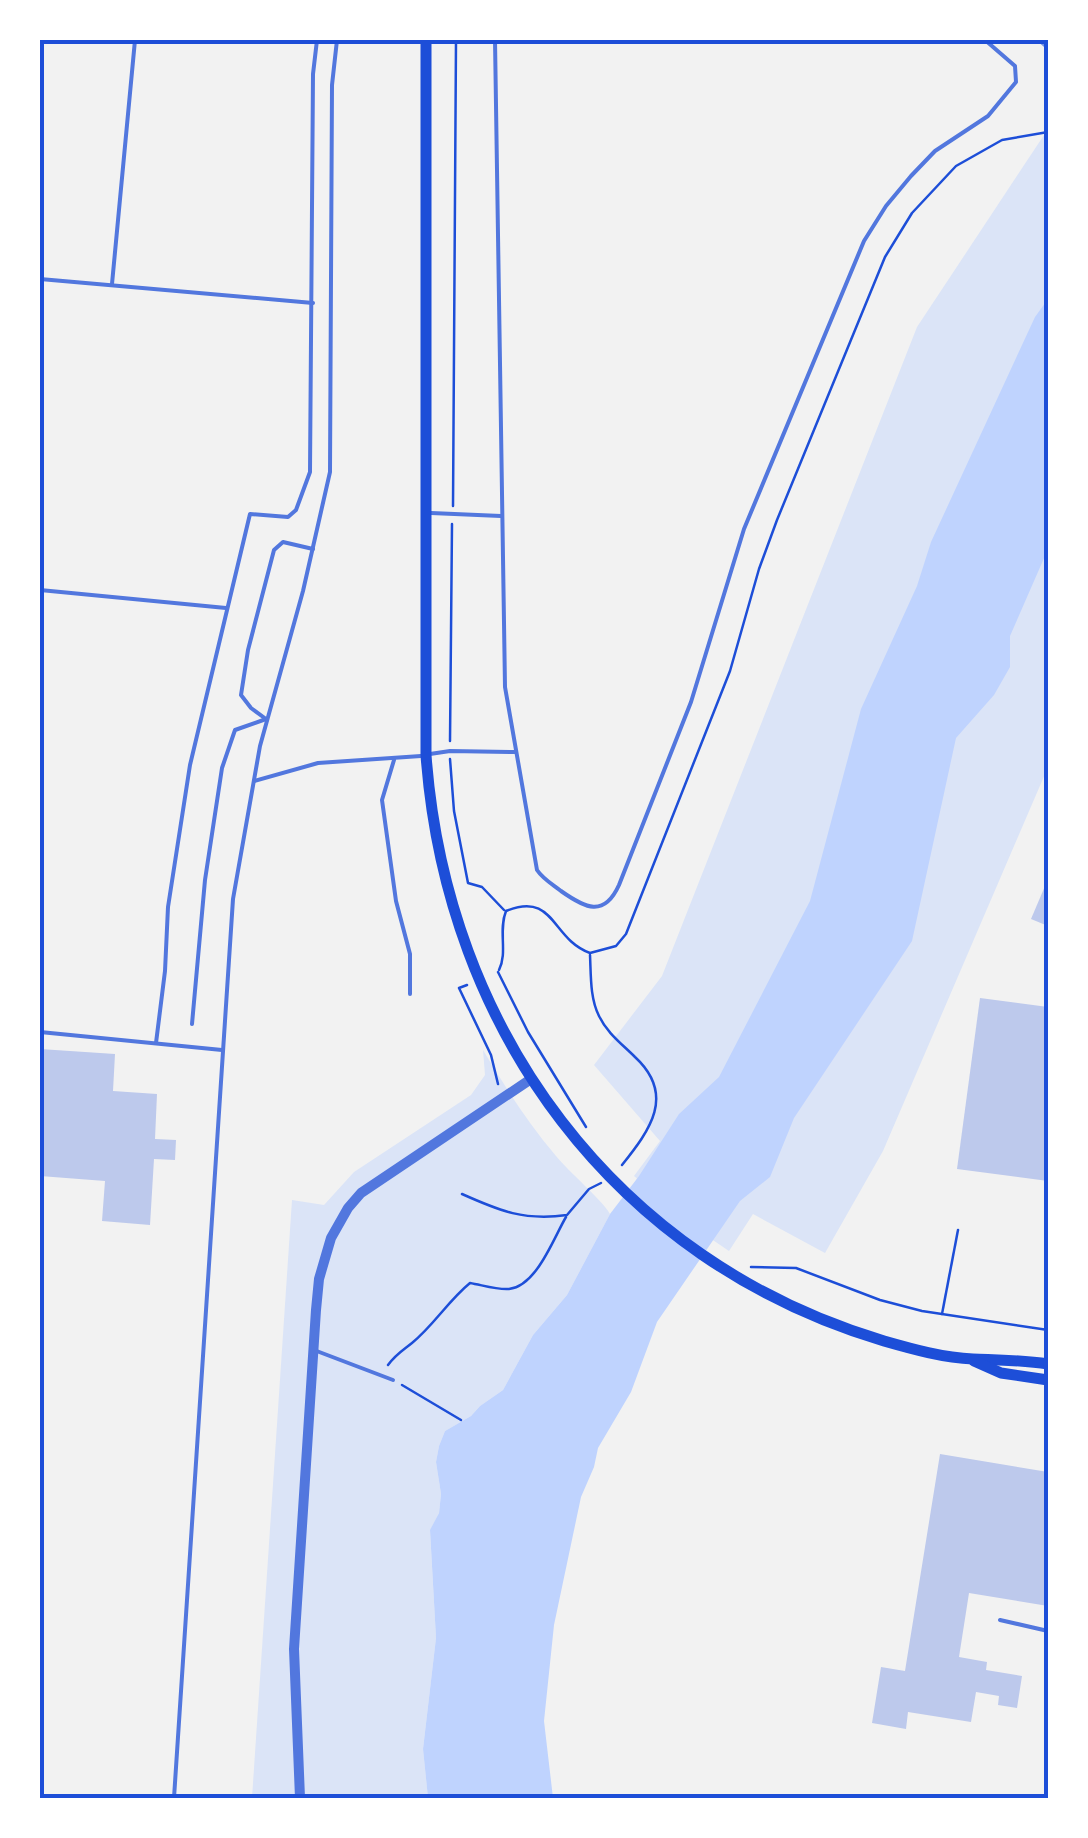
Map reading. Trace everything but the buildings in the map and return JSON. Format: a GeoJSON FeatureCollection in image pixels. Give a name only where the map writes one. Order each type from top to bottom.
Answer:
{"type":"FeatureCollection","features":[{"type":"Feature","properties":{"kind":"main road"},"geometry":{"type":"LineString","coordinates":[[426,40],[426,755],[439,858],[456,923],[478,982],[531,1080],[588,1154],[667,1228],[732,1274],[795,1307],[856,1332],[970,1360],[1000,1373],[1048,1380]]}},
{"type":"Feature","properties":{"kind":"main road"},"geometry":{"type":"LineString","coordinates":[[970,1360],[1002,1358],[1048,1364]]}},
{"type":"Feature","properties":{"kind":"street"},"geometry":{"type":"LineString","coordinates":[[300,1798],[294,1649],[324,1258],[348,1208],[372,1184],[531,1080]]}},
{"type":"Feature","properties":{"kind":"lane"},"geometry":{"type":"LineString","coordinates":[[112,285],[135,40]]}},
{"type":"Feature","properties":{"kind":"lane"},"geometry":{"type":"LineString","coordinates":[[156,1043],[168,907],[190,765],[250,514],[288,517],[296,510],[310,472],[313,74],[317,40]]}},
{"type":"Feature","properties":{"kind":"lane"},"geometry":{"type":"LineString","coordinates":[[174,1798],[233,899],[266,718],[313,549],[332,445],[332,86],[337,40]]}},
{"type":"Feature","properties":{"kind":"lane"},"geometry":{"type":"LineString","coordinates":[[496,40],[504,687],[538,873],[583,906],[605,904],[617,891],[689,706],[744,528],[864,241],[886,206],[922,164],[988,116],[1016,82],[1015,66],[985,40]]}},
{"type":"Feature","properties":{"kind":"lane"},"geometry":{"type":"LineString","coordinates":[[40,279],[312,303]]}},
{"type":"Feature","properties":{"kind":"lane"},"geometry":{"type":"LineString","coordinates":[[427,513],[502,516]]}},
{"type":"Feature","properties":{"kind":"lane"},"geometry":{"type":"LineString","coordinates":[[266,718],[240,694],[274,550],[283,542],[313,549]]}},
{"type":"Feature","properties":{"kind":"lane"},"geometry":{"type":"LineString","coordinates":[[40,590],[226,608]]}},
{"type":"Feature","properties":{"kind":"lane"},"geometry":{"type":"LineString","coordinates":[[192,1024],[205,880],[222,768],[235,730],[266,718]]}},
{"type":"Feature","properties":{"kind":"lane"},"geometry":{"type":"LineString","coordinates":[[254,781],[318,763],[394,760],[450,751],[515,752]]}},
{"type":"Feature","properties":{"kind":"lane"},"geometry":{"type":"LineString","coordinates":[[394,760],[382,800],[396,901],[410,954],[410,994]]}},
{"type":"Feature","properties":{"kind":"lane"},"geometry":{"type":"LineString","coordinates":[[40,1032],[222,1050]]}},
{"type":"Feature","properties":{"kind":"lane"},"geometry":{"type":"LineString","coordinates":[[314,1350],[394,1380]]}},
{"type":"Feature","properties":{"kind":"lane"},"geometry":{"type":"LineString","coordinates":[[1000,1620],[1048,1631]]}},
{"type":"Feature","properties":{"kind":"path"},"geometry":{"type":"LineString","coordinates":[[456,40],[450,751],[454,812],[468,883],[482,886],[506,911]]}},
{"type":"Feature","properties":{"kind":"path"},"geometry":{"type":"LineString","coordinates":[[506,911],[529,905],[540,909],[552,918],[569,943],[590,953],[616,946],[626,934],[730,671],[777,520],[898,234],[956,166],[1002,140],[1048,132]]}},
{"type":"Feature","properties":{"kind":"path"},"geometry":{"type":"LineString","coordinates":[[500,1100],[491,1055],[459,988],[498,972],[503,964],[500,933],[506,911]]}},
{"type":"Feature","properties":{"kind":"path"},"geometry":{"type":"LineString","coordinates":[[590,953],[592,991],[600,1019],[648,1072],[657,1095],[648,1130],[616,1174]]}},
{"type":"Feature","properties":{"kind":"path"},"geometry":{"type":"LineString","coordinates":[[498,972],[528,1032],[592,1135]]}},
{"type":"Feature","properties":{"kind":"path"},"geometry":{"type":"LineString","coordinates":[[381,1375],[398,1351],[411,1344],[449,1300],[470,1283],[511,1289],[523,1284],[544,1260],[567,1216],[589,1189],[606,1181]]}},
{"type":"Feature","properties":{"kind":"path"},"geometry":{"type":"LineString","coordinates":[[462,1194],[508,1215],[567,1216]]}},
{"type":"Feature","properties":{"kind":"path"},"geometry":{"type":"LineString","coordinates":[[942,1315],[958,1230]]}},
{"type":"Feature","properties":{"kind":"path"},"geometry":{"type":"LineString","coordinates":[[745,1264],[810,1270],[880,1300],[942,1315],[1048,1330]]}},
{"type":"Feature","properties":{"kind":"path"},"geometry":{"type":"LineString","coordinates":[[394,1380],[461,1420]]}},
{"type":"Feature","properties":{"kind":"shaded area"},"geometry":{"type":"Polygon","coordinates":[[[1048,129],[1048,767],[883,1151],[825,1253],[753,1214],[729,1251],[634,1176],[660,1141],[594,1065],[662,976],[917,327],[1048,129]]]}},
{"type":"Feature","properties":{"kind":"shaded area"},"geometry":{"type":"Polygon","coordinates":[[[483,1050],[546,1143],[610,1214],[567,1295],[533,1335],[503,1390],[445,1431],[439,1446],[439,1513],[430,1531],[436,1638],[423,1749],[428,1798],[252,1798],[292,1200],[324,1205],[354,1172],[471,1095],[485,1075],[483,1050]]]}},
{"type":"Feature","properties":{"kind":"water"},"geometry":{"type":"Polygon","coordinates":[[[1048,299],[1048,549],[1010,636],[1010,667],[994,695],[956,738],[912,941],[794,1118],[770,1177],[740,1201],[657,1322],[631,1392],[598,1448],[581,1497],[554,1625],[544,1721],[553,1798],[428,1798],[423,1749],[436,1638],[430,1530],[439,1513],[441,1494],[436,1462],[445,1431],[503,1390],[533,1335],[567,1295],[610,1214],[679,1114],[719,1077],[810,901],[861,709],[917,586],[931,542],[1035,317],[1048,299]]]}},
{"type":"Feature","properties":{"kind":"railway"},"geometry":{"type":"LineString","coordinates":[[1040,40],[1048,47]]}}]}
